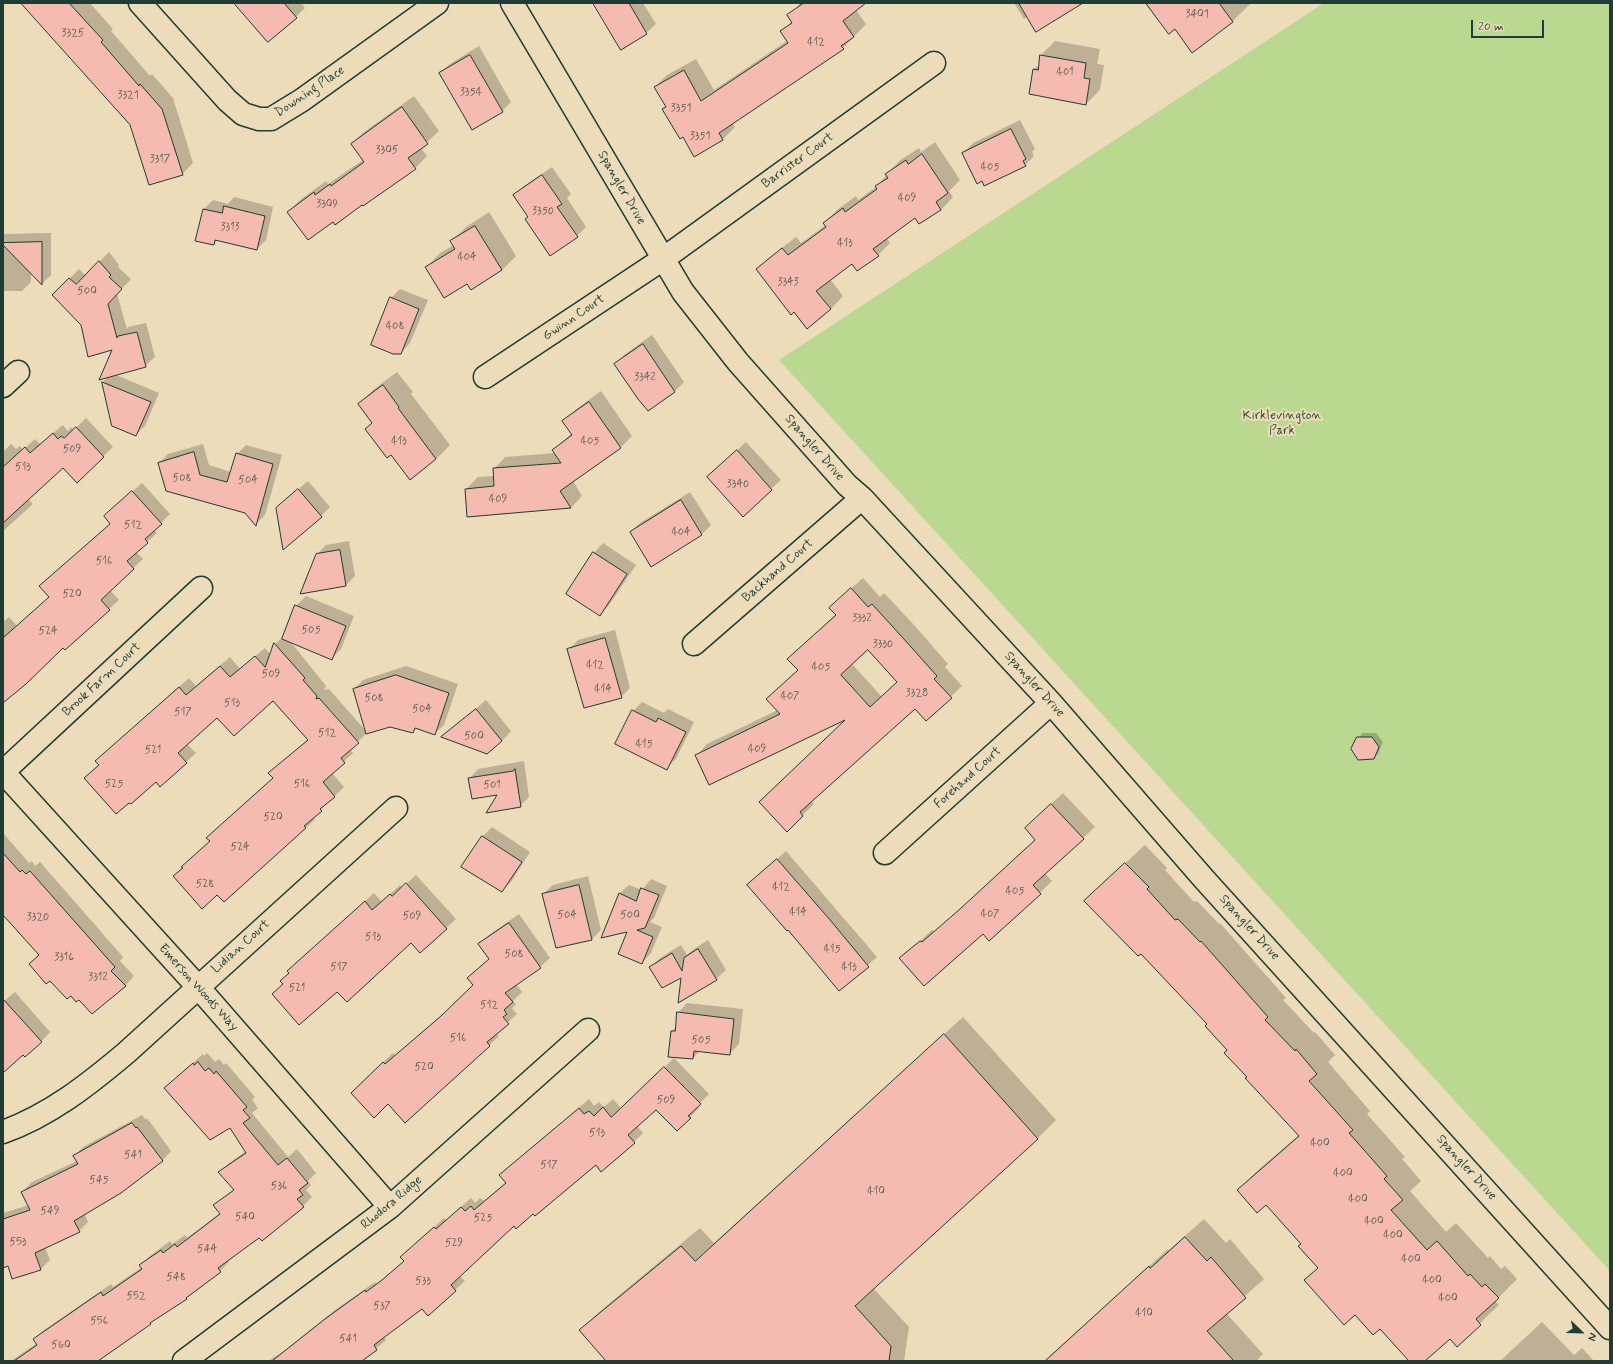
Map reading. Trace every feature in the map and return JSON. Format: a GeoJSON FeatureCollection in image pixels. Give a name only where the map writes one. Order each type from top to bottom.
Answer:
{"type":"FeatureCollection","features":[{"type":"Feature","properties":{"kind":"street","name":"Downing Place"},"geometry":{"type":"LineString","coordinates":[[140,3],[227,100],[243,114],[259,119],[270,119],[302,100],[437,3]]}},
{"type":"Feature","properties":{"kind":"street","name":"Spangler Drive"},"geometry":{"type":"LineString","coordinates":[[512,3],[683,292],[738,362],[847,485],[862,498],[1051,703],[1204,879],[1610,1328]]}},
{"type":"Feature","properties":{"kind":"street","name":"Barrister Court"},"geometry":{"type":"LineString","coordinates":[[663,258],[934,63]]}},
{"type":"Feature","properties":{"kind":"street","name":"Gwinn Court"},"geometry":{"type":"LineString","coordinates":[[485,377],[663,258]]}},
{"type":"Feature","properties":{"kind":"street","name":"Backhand Court"},"geometry":{"type":"LineString","coordinates":[[694,644],[862,498]]}},
{"type":"Feature","properties":{"kind":"street","name":"Brook Farm Court"},"geometry":{"type":"LineString","coordinates":[[3,772],[201,588]]}},
{"type":"Feature","properties":{"kind":"street","name":"Forehand Court"},"geometry":{"type":"LineString","coordinates":[[885,853],[1051,703]]}},
{"type":"Feature","properties":{"kind":"street","name":"Emerson Woods Way"},"geometry":{"type":"LineString","coordinates":[[3,772],[198,987],[390,1207]]}},
{"type":"Feature","properties":{"kind":"street","name":"Lidian Court"},"geometry":{"type":"LineString","coordinates":[[3,1132],[25,1124],[62,1104],[126,1053],[396,808]]}},
{"type":"Feature","properties":{"kind":"street","name":"Rhodora Ridge"},"geometry":{"type":"LineString","coordinates":[[184,1361],[390,1207],[588,1030]]}},
{"type":"Feature","properties":{"kind":"green space","name":"Kirklevington Park"},"geometry":{"type":"Polygon","coordinates":[[[1324,3],[1610,3],[1610,1271],[779,360],[1324,3]]]}},
{"type":"Feature","properties":{"kind":"building"},"geometry":{"type":"Polygon","coordinates":[[[21,3],[69,3],[103,40],[101,42],[139,86],[140,84],[162,109],[183,175],[149,185],[130,125],[21,3]]]}},
{"type":"Feature","properties":{"kind":"building"},"geometry":{"type":"Polygon","coordinates":[[[234,3],[284,3],[297,18],[268,42],[234,3]]]}},
{"type":"Feature","properties":{"kind":"building"},"geometry":{"type":"Polygon","coordinates":[[[593,3],[629,3],[647,34],[621,50],[593,3]]]}},
{"type":"Feature","properties":{"kind":"building"},"geometry":{"type":"Polygon","coordinates":[[[804,3],[866,3],[843,21],[854,37],[841,46],[844,49],[719,133],[723,140],[694,157],[683,137],[680,139],[662,109],[666,107],[654,87],[684,70],[701,101],[788,43],[780,31],[792,23],[787,15],[804,3]]]}},
{"type":"Feature","properties":{"kind":"building"},"geometry":{"type":"Polygon","coordinates":[[[1019,3],[1083,3],[1036,32],[1019,3]]]}},
{"type":"Feature","properties":{"kind":"building"},"geometry":{"type":"Polygon","coordinates":[[[1146,3],[1219,3],[1233,22],[1192,53],[1175,29],[1169,34],[1146,3]]]}},
{"type":"Feature","properties":{"kind":"building"},"geometry":{"type":"Polygon","coordinates":[[[470,55],[503,112],[472,130],[439,73],[470,55]]]}},
{"type":"Feature","properties":{"kind":"building"},"geometry":{"type":"Polygon","coordinates":[[[1040,55],[1086,63],[1084,78],[1090,79],[1086,105],[1029,94],[1033,69],[1038,70],[1040,55]]]}},
{"type":"Feature","properties":{"kind":"building"},"geometry":{"type":"Polygon","coordinates":[[[402,107],[428,144],[408,158],[416,169],[335,225],[333,222],[308,240],[287,212],[314,192],[315,195],[330,184],[331,186],[364,162],[351,144],[402,107]]]}},
{"type":"Feature","properties":{"kind":"building"},"geometry":{"type":"Polygon","coordinates":[[[1011,129],[1026,159],[1023,161],[1026,166],[984,186],[982,181],[977,184],[962,153],[1011,129]]]}},
{"type":"Feature","properties":{"kind":"building"},"geometry":{"type":"Polygon","coordinates":[[[922,154],[948,193],[936,202],[941,210],[919,224],[915,218],[873,249],[879,256],[857,271],[852,264],[816,291],[831,309],[807,329],[794,312],[791,315],[756,269],[782,248],[788,255],[826,227],[823,223],[843,208],[845,212],[877,189],[875,186],[888,178],[885,174],[906,160],[908,164],[922,154]]]}},
{"type":"Feature","properties":{"kind":"building"},"geometry":{"type":"Polygon","coordinates":[[[542,175],[562,204],[557,207],[578,237],[550,256],[525,219],[528,217],[513,195],[542,175]]]}},
{"type":"Feature","properties":{"kind":"building"},"geometry":{"type":"Polygon","coordinates":[[[224,206],[265,216],[257,250],[215,240],[214,245],[195,241],[203,209],[222,213],[224,206]]]}},
{"type":"Feature","properties":{"kind":"building"},"geometry":{"type":"Polygon","coordinates":[[[475,226],[502,270],[471,290],[467,284],[444,298],[425,267],[455,249],[450,241],[475,226]]]}},
{"type":"Feature","properties":{"kind":"building"},"geometry":{"type":"Polygon","coordinates":[[[42,242],[42,285],[3,245],[3,243],[42,242]]]}},
{"type":"Feature","properties":{"kind":"building"},"geometry":{"type":"Polygon","coordinates":[[[99,261],[111,275],[109,277],[122,289],[108,304],[117,338],[118,336],[137,332],[146,367],[99,380],[112,350],[88,357],[81,325],[52,295],[69,278],[76,284],[99,261]]]}},
{"type":"Feature","properties":{"kind":"building"},"geometry":{"type":"Polygon","coordinates":[[[390,297],[419,309],[401,354],[393,354],[371,345],[390,297]]]}},
{"type":"Feature","properties":{"kind":"building"},"geometry":{"type":"Polygon","coordinates":[[[643,344],[675,392],[648,411],[614,364],[643,344]]]}},
{"type":"Feature","properties":{"kind":"building"},"geometry":{"type":"Polygon","coordinates":[[[102,382],[151,402],[136,436],[112,426],[102,382]]]}},
{"type":"Feature","properties":{"kind":"building"},"geometry":{"type":"Polygon","coordinates":[[[383,385],[436,459],[410,480],[391,455],[387,458],[365,429],[372,423],[358,404],[383,385]]]}},
{"type":"Feature","properties":{"kind":"building"},"geometry":{"type":"Polygon","coordinates":[[[589,402],[621,448],[560,491],[571,508],[467,517],[465,489],[494,486],[493,468],[561,463],[552,450],[572,435],[562,421],[589,402]]]}},
{"type":"Feature","properties":{"kind":"building"},"geometry":{"type":"Polygon","coordinates":[[[76,427],[104,457],[77,483],[63,468],[3,523],[3,467],[25,447],[30,453],[53,433],[58,439],[61,436],[64,438],[76,427]]]}},
{"type":"Feature","properties":{"kind":"building"},"geometry":{"type":"Polygon","coordinates":[[[737,450],[772,490],[743,517],[707,477],[737,450]]]}},
{"type":"Feature","properties":{"kind":"building"},"geometry":{"type":"Polygon","coordinates":[[[194,452],[200,475],[227,482],[236,453],[273,464],[256,526],[245,513],[166,491],[158,463],[194,452]]]}},
{"type":"Feature","properties":{"kind":"building"},"geometry":{"type":"Polygon","coordinates":[[[298,489],[322,517],[283,550],[276,508],[298,489]]]}},
{"type":"Feature","properties":{"kind":"building"},"geometry":{"type":"Polygon","coordinates":[[[132,491],[162,524],[145,539],[148,543],[127,561],[134,569],[101,600],[110,610],[65,650],[63,648],[26,684],[3,703],[3,638],[49,597],[39,586],[110,524],[104,516],[132,491]]]}},
{"type":"Feature","properties":{"kind":"building"},"geometry":{"type":"Polygon","coordinates":[[[681,500],[702,535],[651,567],[630,532],[681,500]]]}},
{"type":"Feature","properties":{"kind":"building"},"geometry":{"type":"Polygon","coordinates":[[[340,550],[346,586],[300,594],[316,554],[340,550]]]}},
{"type":"Feature","properties":{"kind":"building"},"geometry":{"type":"Polygon","coordinates":[[[593,552],[627,574],[600,616],[566,594],[593,552]]]}},
{"type":"Feature","properties":{"kind":"building"},"geometry":{"type":"Polygon","coordinates":[[[851,588],[868,607],[872,604],[937,676],[934,679],[952,698],[926,721],[915,709],[800,812],[803,816],[787,832],[759,802],[845,720],[709,785],[695,755],[780,714],[766,699],[798,670],[787,659],[836,615],[829,608],[851,588]],[[868,650],[841,675],[870,707],[897,682],[868,650]]]}},
{"type":"Feature","properties":{"kind":"building"},"geometry":{"type":"Polygon","coordinates":[[[295,605],[346,626],[332,660],[282,639],[295,605]]]}},
{"type":"Feature","properties":{"kind":"building"},"geometry":{"type":"Polygon","coordinates":[[[605,638],[622,698],[584,708],[567,649],[605,638]]]}},
{"type":"Feature","properties":{"kind":"building"},"geometry":{"type":"Polygon","coordinates":[[[274,643],[305,678],[303,680],[317,696],[316,699],[319,698],[359,743],[341,758],[345,763],[323,782],[335,797],[320,809],[322,811],[304,826],[306,828],[224,902],[217,895],[202,909],[173,876],[210,841],[206,838],[273,778],[268,773],[308,740],[273,701],[234,736],[217,718],[178,753],[187,763],[160,787],[156,782],[131,804],[129,803],[116,814],[84,778],[99,765],[95,761],[179,687],[186,695],[220,666],[230,677],[255,656],[265,667],[274,643]]]}},
{"type":"Feature","properties":{"kind":"building"},"geometry":{"type":"Polygon","coordinates":[[[396,675],[449,693],[435,735],[415,728],[413,733],[390,727],[366,734],[353,689],[396,675]]]}},
{"type":"Feature","properties":{"kind":"building"},"geometry":{"type":"Polygon","coordinates":[[[476,709],[502,741],[487,754],[441,737],[476,709]]]}},
{"type":"Feature","properties":{"kind":"building"},"geometry":{"type":"Polygon","coordinates":[[[632,710],[656,722],[658,718],[686,732],[667,770],[615,744],[632,710]]]}},
{"type":"Feature","properties":{"kind":"building"},"geometry":{"type":"Polygon","coordinates":[[[1357,737],[1372,737],[1379,747],[1374,759],[1358,760],[1351,749],[1357,737]]]}},
{"type":"Feature","properties":{"kind":"building"},"geometry":{"type":"Polygon","coordinates":[[[515,769],[521,807],[486,813],[497,795],[472,799],[468,778],[513,771],[515,769]]]}},
{"type":"Feature","properties":{"kind":"building"},"geometry":{"type":"Polygon","coordinates":[[[1051,804],[1084,839],[1033,885],[1041,894],[989,941],[983,934],[924,986],[899,958],[920,941],[922,942],[1035,840],[1025,828],[1051,804]]]}},
{"type":"Feature","properties":{"kind":"building"},"geometry":{"type":"Polygon","coordinates":[[[482,836],[522,862],[502,892],[461,867],[482,836]]]}},
{"type":"Feature","properties":{"kind":"building"},"geometry":{"type":"Polygon","coordinates":[[[3,853],[20,872],[22,870],[26,874],[30,871],[115,967],[111,971],[126,986],[92,1014],[79,1000],[76,1002],[71,996],[67,999],[50,981],[46,984],[29,964],[39,955],[3,915],[3,853]]]}},
{"type":"Feature","properties":{"kind":"building"},"geometry":{"type":"Polygon","coordinates":[[[777,859],[869,967],[839,991],[788,930],[787,931],[747,885],[777,859]]]}},
{"type":"Feature","properties":{"kind":"building"},"geometry":{"type":"Polygon","coordinates":[[[1125,863],[1149,887],[1147,889],[1175,920],[1178,919],[1200,942],[1201,941],[1268,1017],[1265,1020],[1295,1051],[1296,1049],[1317,1074],[1309,1081],[1353,1130],[1349,1133],[1387,1176],[1384,1179],[1403,1200],[1391,1210],[1427,1250],[1437,1241],[1468,1276],[1470,1274],[1482,1287],[1485,1284],[1499,1298],[1476,1319],[1481,1325],[1457,1347],[1450,1339],[1425,1361],[1409,1361],[1380,1329],[1373,1335],[1355,1315],[1344,1325],[1304,1280],[1318,1268],[1298,1246],[1301,1244],[1266,1205],[1257,1213],[1237,1190],[1299,1136],[1224,1053],[1227,1050],[1205,1026],[1207,1024],[1141,954],[1138,956],[1084,901],[1125,863]]]}},
{"type":"Feature","properties":{"kind":"building"},"geometry":{"type":"Polygon","coordinates":[[[406,883],[447,929],[420,953],[411,943],[347,1002],[337,992],[299,1025],[272,994],[283,984],[280,981],[289,973],[287,971],[365,901],[372,910],[390,894],[392,896],[406,883]]]}},
{"type":"Feature","properties":{"kind":"building"},"geometry":{"type":"Polygon","coordinates":[[[579,885],[592,940],[556,948],[542,894],[579,885]]]}},
{"type":"Feature","properties":{"kind":"building"},"geometry":{"type":"Polygon","coordinates":[[[641,888],[659,895],[645,928],[637,930],[653,937],[642,964],[618,954],[627,932],[601,938],[619,893],[636,901],[641,888]]]}},
{"type":"Feature","properties":{"kind":"building"},"geometry":{"type":"Polygon","coordinates":[[[509,923],[541,968],[505,993],[513,1002],[504,1010],[507,1014],[503,1017],[509,1024],[487,1042],[490,1046],[405,1123],[388,1104],[374,1118],[351,1093],[383,1062],[385,1064],[441,1016],[473,985],[467,978],[489,959],[478,944],[509,923]]]}},
{"type":"Feature","properties":{"kind":"building"},"geometry":{"type":"Polygon","coordinates":[[[698,949],[717,980],[678,1003],[681,978],[662,988],[649,967],[672,953],[682,971],[684,958],[698,949]]]}},
{"type":"Feature","properties":{"kind":"building"},"geometry":{"type":"Polygon","coordinates":[[[3,999],[42,1042],[25,1057],[23,1055],[3,1073],[3,999]]]}},
{"type":"Feature","properties":{"kind":"building"},"geometry":{"type":"Polygon","coordinates":[[[677,1012],[734,1019],[730,1055],[694,1051],[693,1059],[668,1057],[671,1031],[675,1031],[677,1012]]]}},
{"type":"Feature","properties":{"kind":"building"},"geometry":{"type":"Polygon","coordinates":[[[944,1034],[1038,1139],[855,1306],[891,1346],[889,1361],[606,1361],[579,1330],[681,1246],[695,1261],[944,1034]]]}},
{"type":"Feature","properties":{"kind":"building"},"geometry":{"type":"Polygon","coordinates":[[[198,1062],[205,1071],[209,1068],[214,1074],[216,1071],[247,1107],[243,1110],[250,1118],[243,1123],[278,1165],[287,1158],[308,1183],[299,1190],[303,1195],[297,1199],[304,1207],[262,1241],[259,1238],[218,1268],[221,1272],[186,1298],[187,1299],[150,1323],[151,1324],[98,1361],[14,1361],[37,1345],[33,1339],[101,1292],[103,1296],[142,1269],[139,1265],[161,1250],[163,1253],[175,1244],[177,1247],[220,1214],[213,1205],[234,1190],[218,1172],[246,1153],[230,1128],[210,1140],[164,1088],[193,1063],[194,1065],[198,1062]]]}},
{"type":"Feature","properties":{"kind":"building"},"geometry":{"type":"Polygon","coordinates":[[[664,1067],[701,1104],[688,1116],[691,1118],[677,1131],[656,1110],[628,1135],[635,1143],[601,1172],[596,1165],[535,1216],[533,1214],[516,1229],[514,1226],[451,1285],[456,1291],[428,1316],[422,1309],[374,1345],[377,1350],[362,1361],[272,1361],[325,1319],[365,1290],[366,1292],[382,1280],[404,1261],[400,1257],[434,1227],[436,1229],[461,1207],[465,1211],[471,1206],[474,1210],[506,1183],[499,1175],[579,1108],[584,1114],[589,1111],[594,1116],[603,1107],[611,1117],[664,1067]]]}},
{"type":"Feature","properties":{"kind":"building"},"geometry":{"type":"Polygon","coordinates":[[[132,1123],[136,1128],[137,1127],[163,1161],[121,1193],[74,1221],[80,1232],[35,1253],[41,1270],[12,1279],[8,1266],[3,1268],[3,1219],[30,1210],[21,1192],[78,1164],[73,1156],[132,1123]]]}},
{"type":"Feature","properties":{"kind":"building"},"geometry":{"type":"Polygon","coordinates":[[[1185,1237],[1207,1261],[1211,1257],[1246,1298],[1207,1331],[1234,1361],[1045,1361],[1149,1266],[1150,1268],[1185,1237]]]}}]}
